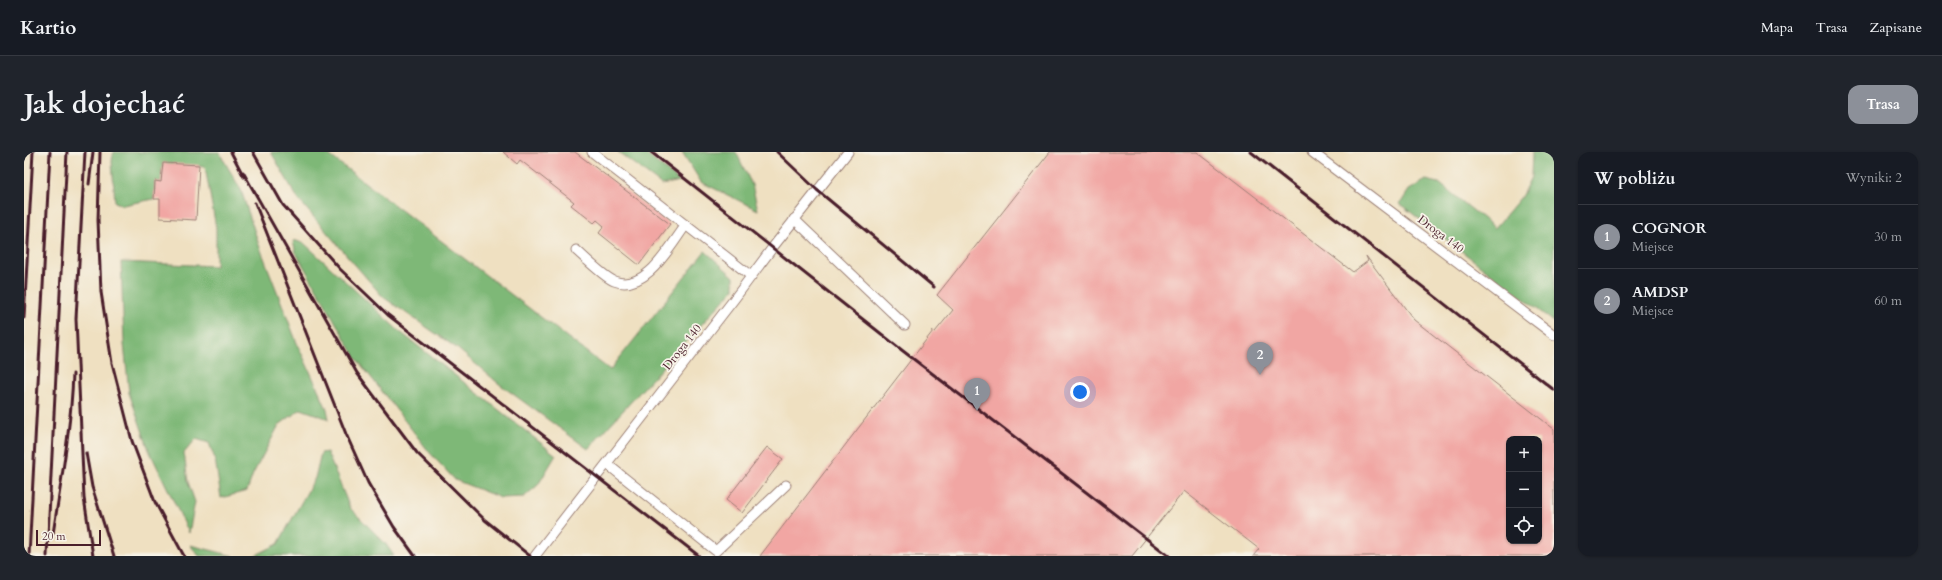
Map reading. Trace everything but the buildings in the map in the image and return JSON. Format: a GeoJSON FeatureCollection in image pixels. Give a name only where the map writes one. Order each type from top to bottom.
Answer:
{"type":"FeatureCollection","features":[{"type":"Feature","properties":{"kind":"lane"},"geometry":{"type":"LineString","coordinates":[[592,152],[751,276]]}},
{"type":"Feature","properties":{"kind":"lane","name":"Droga 140"},"geometry":{"type":"LineString","coordinates":[[535,556],[794,219],[848,152]]}},
{"type":"Feature","properties":{"kind":"lane","name":"Droga 140"},"geometry":{"type":"LineString","coordinates":[[1312,152],[1554,336]]}},
{"type":"Feature","properties":{"kind":"lane"},"geometry":{"type":"LineString","coordinates":[[794,219],[905,325]]}},
{"type":"Feature","properties":{"kind":"lane"},"geometry":{"type":"LineString","coordinates":[[576,250],[613,281],[633,282],[643,278],[651,271],[686,225]]}},
{"type":"Feature","properties":{"kind":"lane"},"geometry":{"type":"LineString","coordinates":[[607,464],[716,551],[786,485]]}},
{"type":"Feature","properties":{"kind":"green space"},"geometry":{"type":"Polygon","coordinates":[[[113,152],[219,152],[241,190],[259,245],[297,343],[327,409],[329,419],[301,409],[279,425],[253,474],[247,491],[221,498],[215,459],[209,443],[196,439],[184,453],[188,482],[195,502],[189,533],[149,450],[129,393],[124,344],[121,262],[216,266],[216,228],[205,167],[163,163],[161,182],[155,181],[154,199],[123,205],[115,202],[112,162],[113,152]]]}},
{"type":"Feature","properties":{"kind":"green space"},"geometry":{"type":"Polygon","coordinates":[[[271,152],[328,152],[329,155],[610,370],[705,251],[734,277],[734,289],[588,449],[498,383],[458,349],[383,297],[298,199],[271,152]]]}},
{"type":"Feature","properties":{"kind":"green space"},"geometry":{"type":"Polygon","coordinates":[[[618,152],[643,152],[680,181],[662,185],[618,152]]]}},
{"type":"Feature","properties":{"kind":"green space"},"geometry":{"type":"Polygon","coordinates":[[[682,152],[736,152],[752,185],[758,210],[701,182],[682,152]]]}},
{"type":"Feature","properties":{"kind":"green space"},"geometry":{"type":"Polygon","coordinates":[[[1532,152],[1544,152],[1554,160],[1554,322],[1400,204],[1409,190],[1426,180],[1439,183],[1495,228],[1521,197],[1531,177],[1532,152]]]}},
{"type":"Feature","properties":{"kind":"green space"},"geometry":{"type":"Polygon","coordinates":[[[294,240],[305,244],[399,331],[556,455],[538,485],[524,497],[501,498],[455,480],[430,453],[356,358],[296,253],[293,242],[294,240]]]}},
{"type":"Feature","properties":{"kind":"green space"},"geometry":{"type":"Polygon","coordinates":[[[327,452],[350,508],[385,543],[394,556],[254,556],[278,544],[315,478],[321,453],[327,452]]]}},
{"type":"Feature","properties":{"kind":"green space"},"geometry":{"type":"Polygon","coordinates":[[[190,545],[234,556],[199,556],[190,545]]]}},
{"type":"Feature","properties":{"kind":"railway"},"geometry":{"type":"LineString","coordinates":[[24,318],[33,152]]}},
{"type":"Feature","properties":{"kind":"railway"},"geometry":{"type":"LineString","coordinates":[[29,556],[50,152]]}},
{"type":"Feature","properties":{"kind":"railway"},"geometry":{"type":"LineString","coordinates":[[47,556],[67,152]]}},
{"type":"Feature","properties":{"kind":"railway"},"geometry":{"type":"LineString","coordinates":[[85,152],[76,319],[84,498],[93,556]]}},
{"type":"Feature","properties":{"kind":"railway"},"geometry":{"type":"LineString","coordinates":[[89,184],[93,152]]}},
{"type":"Feature","properties":{"kind":"railway"},"geometry":{"type":"LineString","coordinates":[[100,152],[98,220],[101,292],[112,363],[132,441],[155,502],[184,556]]}},
{"type":"Feature","properties":{"kind":"railway"},"geometry":{"type":"LineString","coordinates":[[231,152],[244,177]]}},
{"type":"Feature","properties":{"kind":"railway"},"geometry":{"type":"LineString","coordinates":[[253,152],[283,205],[340,269],[388,315],[699,556]]}},
{"type":"Feature","properties":{"kind":"railway"},"geometry":{"type":"LineString","coordinates":[[651,152],[903,351],[1169,556]]}},
{"type":"Feature","properties":{"kind":"railway"},"geometry":{"type":"LineString","coordinates":[[777,152],[817,190],[934,287]]}},
{"type":"Feature","properties":{"kind":"railway"},"geometry":{"type":"LineString","coordinates":[[1251,152],[1554,390]]}},
{"type":"Feature","properties":{"kind":"railway"},"geometry":{"type":"LineString","coordinates":[[243,172],[357,373],[417,453],[485,520],[530,556]]}},
{"type":"Feature","properties":{"kind":"railway"},"geometry":{"type":"LineString","coordinates":[[255,203],[346,434],[368,483],[394,527],[415,556]]}},
{"type":"Feature","properties":{"kind":"railway"},"geometry":{"type":"LineString","coordinates":[[53,534],[68,434],[73,374]]}},
{"type":"Feature","properties":{"kind":"railway"},"geometry":{"type":"LineString","coordinates":[[86,453],[92,487],[114,556]]}},
{"type":"Feature","properties":{"kind":"place","name":"AMDSP"},"geometry":{"type":"Point","coordinates":[1260,375]}},
{"type":"Feature","properties":{"kind":"place","name":"COGNOR"},"geometry":{"type":"Point","coordinates":[977,411]}}]}
